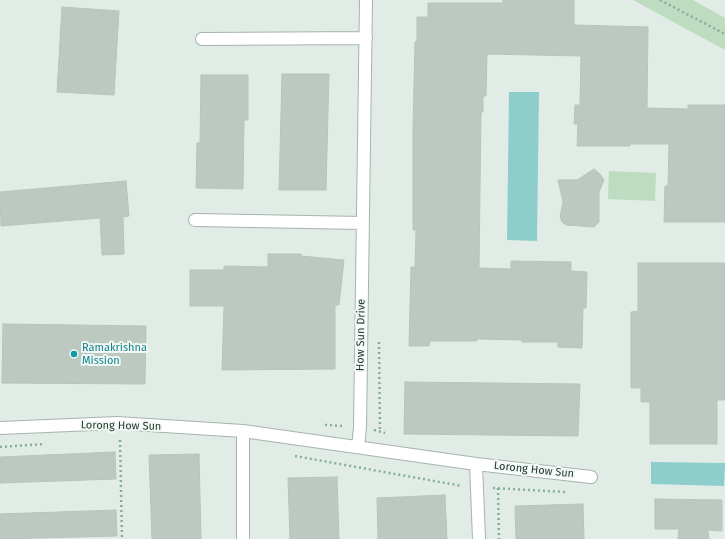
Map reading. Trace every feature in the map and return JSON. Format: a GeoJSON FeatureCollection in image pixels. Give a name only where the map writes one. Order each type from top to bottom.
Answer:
{"type":"FeatureCollection","features":[{"type":"Feature","properties":{"kind":"street","name":"How Sun Drive"},"geometry":{"type":"LineString","coordinates":[[358,447],[360,427],[366,0]]}},
{"type":"Feature","properties":{"kind":"street"},"geometry":{"type":"LineString","coordinates":[[202,39],[366,38]]}},
{"type":"Feature","properties":{"kind":"street"},"geometry":{"type":"LineString","coordinates":[[195,220],[363,223]]}},
{"type":"Feature","properties":{"kind":"street","name":"Lorong How Sun"},"geometry":{"type":"LineString","coordinates":[[0,428],[117,423],[243,430],[476,464],[591,477]]}},
{"type":"Feature","properties":{"kind":"street"},"geometry":{"type":"LineString","coordinates":[[243,430],[243,539]]}},
{"type":"Feature","properties":{"kind":"street"},"geometry":{"type":"LineString","coordinates":[[476,464],[479,539]]}},
{"type":"Feature","properties":{"kind":"path"},"geometry":{"type":"LineString","coordinates":[[660,0],[725,34]]}},
{"type":"Feature","properties":{"kind":"path"},"geometry":{"type":"LineString","coordinates":[[122,539],[120,439],[127,440]]}},
{"type":"Feature","properties":{"kind":"path"},"geometry":{"type":"LineString","coordinates":[[0,447],[48,444]]}},
{"type":"Feature","properties":{"kind":"path"},"geometry":{"type":"LineString","coordinates":[[294,456],[477,488],[567,492]]}},
{"type":"Feature","properties":{"kind":"path"},"geometry":{"type":"LineString","coordinates":[[498,488],[499,539]]}},
{"type":"Feature","properties":{"kind":"green space"},"geometry":{"type":"Polygon","coordinates":[[[633,0],[693,0],[725,18],[725,50],[633,0]]]}},
{"type":"Feature","properties":{"kind":"green space"},"geometry":{"type":"Polygon","coordinates":[[[609,171],[656,173],[655,201],[608,199],[609,171]]]}},
{"type":"Feature","properties":{"kind":"water"},"geometry":{"type":"Polygon","coordinates":[[[509,92],[539,92],[537,241],[507,240],[509,92]]]}},
{"type":"Feature","properties":{"kind":"water"},"geometry":{"type":"Polygon","coordinates":[[[651,462],[725,463],[724,486],[651,484],[651,462]]]}},
{"type":"Feature","properties":{"kind":"building"},"geometry":{"type":"Polygon","coordinates":[[[503,0],[574,0],[574,25],[648,27],[647,108],[688,109],[688,105],[725,105],[725,222],[664,222],[665,186],[668,186],[669,144],[577,146],[578,124],[574,124],[575,105],[580,105],[581,56],[487,54],[486,96],[483,96],[483,112],[481,112],[479,268],[511,269],[511,261],[571,262],[571,271],[587,272],[586,308],[583,308],[582,348],[558,347],[558,342],[522,342],[522,340],[477,339],[477,341],[430,341],[429,346],[409,346],[411,267],[415,267],[416,230],[413,230],[413,127],[417,17],[428,17],[428,3],[503,3],[503,0]]]}},
{"type":"Feature","properties":{"kind":"building"},"geometry":{"type":"Polygon","coordinates":[[[62,7],[119,11],[114,95],[57,92],[62,7]]]}},
{"type":"Feature","properties":{"kind":"building"},"geometry":{"type":"Polygon","coordinates":[[[282,74],[329,74],[326,190],[279,190],[282,74]]]}},
{"type":"Feature","properties":{"kind":"building"},"geometry":{"type":"Polygon","coordinates":[[[201,75],[248,75],[248,120],[244,120],[243,189],[196,188],[197,143],[200,143],[201,75]]]}},
{"type":"Feature","properties":{"kind":"building"},"geometry":{"type":"Polygon","coordinates":[[[594,169],[604,180],[599,192],[599,222],[594,227],[566,225],[562,222],[560,216],[563,202],[558,180],[577,180],[594,169]]]}},
{"type":"Feature","properties":{"kind":"building"},"geometry":{"type":"Polygon","coordinates":[[[126,181],[129,216],[123,217],[124,254],[102,255],[100,218],[1,226],[0,192],[126,181]]]}},
{"type":"Feature","properties":{"kind":"building"},"geometry":{"type":"Polygon","coordinates":[[[268,254],[301,254],[301,256],[344,260],[339,305],[335,305],[335,369],[222,370],[224,306],[190,306],[190,270],[224,270],[224,266],[268,267],[268,254]]]}},
{"type":"Feature","properties":{"kind":"building"},"geometry":{"type":"Polygon","coordinates":[[[638,263],[725,263],[725,400],[717,400],[717,444],[650,444],[650,402],[641,402],[641,388],[631,388],[631,312],[638,311],[638,263]]]}},
{"type":"Feature","properties":{"kind":"building","name":"Ramakrishna Mission"},"geometry":{"type":"Polygon","coordinates":[[[3,324],[146,326],[145,384],[2,383],[3,324]]]}},
{"type":"Feature","properties":{"kind":"building"},"geometry":{"type":"Polygon","coordinates":[[[405,382],[580,384],[578,436],[404,434],[405,382]]]}},
{"type":"Feature","properties":{"kind":"building"},"geometry":{"type":"Polygon","coordinates":[[[115,452],[116,479],[0,483],[0,457],[115,452]]]}},
{"type":"Feature","properties":{"kind":"building"},"geometry":{"type":"Polygon","coordinates":[[[199,454],[201,539],[152,539],[149,455],[199,454]]]}},
{"type":"Feature","properties":{"kind":"building"},"geometry":{"type":"Polygon","coordinates":[[[337,477],[339,539],[290,539],[288,478],[337,477]]]}},
{"type":"Feature","properties":{"kind":"building"},"geometry":{"type":"Polygon","coordinates":[[[445,495],[447,539],[378,539],[377,498],[445,495]]]}},
{"type":"Feature","properties":{"kind":"building"},"geometry":{"type":"Polygon","coordinates":[[[655,499],[722,500],[722,531],[708,530],[709,539],[678,539],[679,529],[655,529],[655,499]]]}},
{"type":"Feature","properties":{"kind":"building"},"geometry":{"type":"Polygon","coordinates":[[[583,504],[584,539],[516,539],[515,506],[583,504]]]}},
{"type":"Feature","properties":{"kind":"building"},"geometry":{"type":"Polygon","coordinates":[[[116,510],[117,536],[0,539],[0,514],[116,510]]]}},
{"type":"Feature","properties":{"kind":"place","name":"Ramakrishna Mission"},"geometry":{"type":"Point","coordinates":[74,354]}}]}
